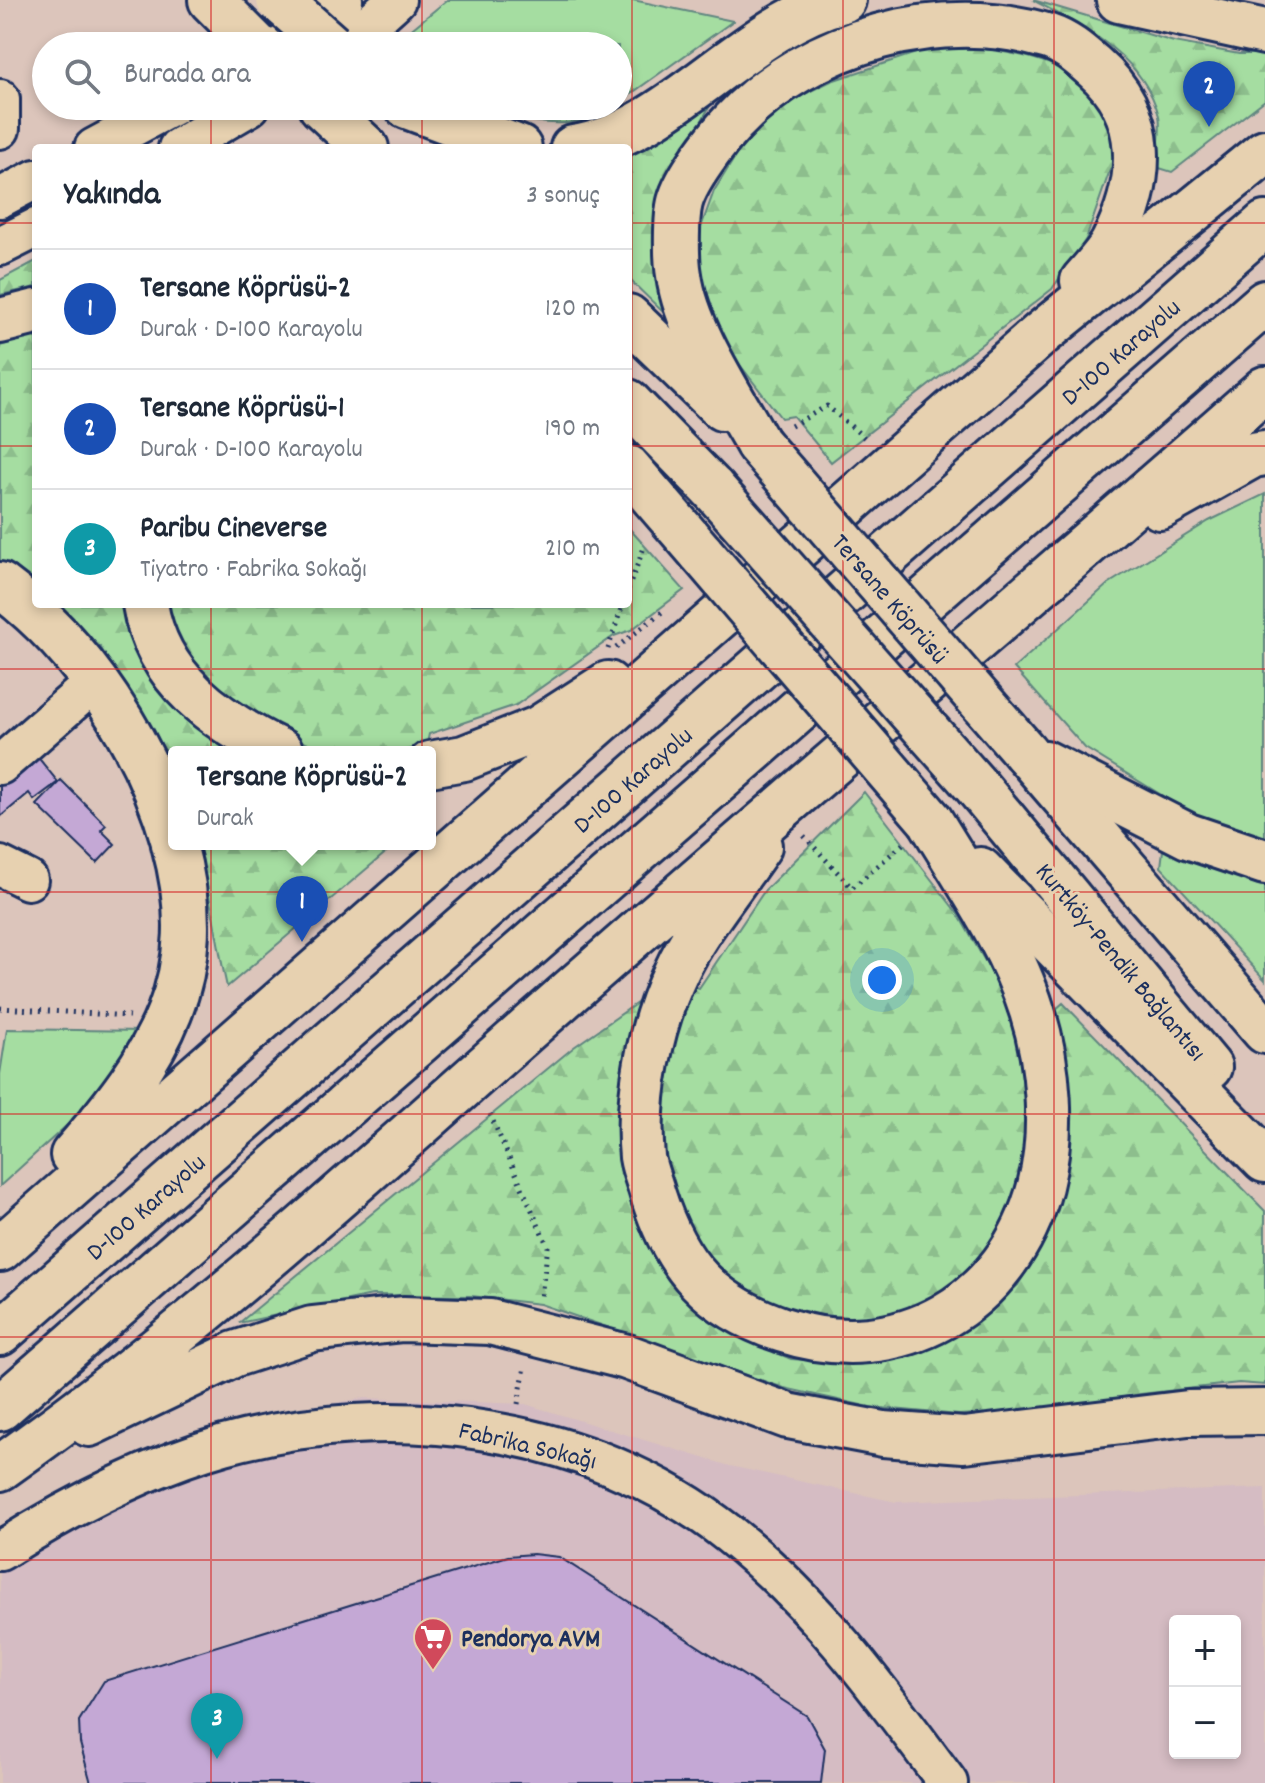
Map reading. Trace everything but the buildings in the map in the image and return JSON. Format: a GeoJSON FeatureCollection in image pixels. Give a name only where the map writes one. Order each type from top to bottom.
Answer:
{"type":"FeatureCollection","features":[{"type":"Feature","properties":{"kind":"highway"},"geometry":{"type":"LineString","coordinates":[[211,0],[243,32]]}},
{"type":"Feature","properties":{"kind":"highway"},"geometry":{"type":"LineString","coordinates":[[279,0],[315,32]]}},
{"type":"Feature","properties":{"kind":"highway"},"geometry":{"type":"LineString","coordinates":[[600,144],[650,117],[771,31],[825,5],[843,0]]}},
{"type":"Feature","properties":{"kind":"highway"},"geometry":{"type":"LineString","coordinates":[[1119,0],[1265,32]]}},
{"type":"Feature","properties":{"kind":"highway"},"geometry":{"type":"LineString","coordinates":[[758,444],[705,351],[679,275],[680,201],[715,141],[755,98],[796,71],[848,46],[914,28],[989,25],[1050,38],[1071,47],[1115,86],[1136,130],[1135,181],[1113,244],[1042,333]]}},
{"type":"Feature","properties":{"kind":"highway"},"geometry":{"type":"LineString","coordinates":[[415,120],[442,144]]}},
{"type":"Feature","properties":{"kind":"highway"},"geometry":{"type":"LineString","coordinates":[[444,120],[508,144]]}},
{"type":"Feature","properties":{"kind":"highway"},"geometry":{"type":"LineString","coordinates":[[0,1249],[1042,333],[1265,152]]}},
{"type":"Feature","properties":{"kind":"highway","name":"D-100 Karayolu"},"geometry":{"type":"LineString","coordinates":[[0,1333],[1265,224]]}},
{"type":"Feature","properties":{"kind":"highway"},"geometry":{"type":"LineString","coordinates":[[0,1408],[1265,303]]}},
{"type":"Feature","properties":{"kind":"highway"},"geometry":{"type":"LineString","coordinates":[[0,321],[32,313]]}},
{"type":"Feature","properties":{"kind":"highway"},"geometry":{"type":"LineString","coordinates":[[632,321],[758,444]]}},
{"type":"Feature","properties":{"kind":"highway"},"geometry":{"type":"LineString","coordinates":[[6,1464],[243,1278],[793,795],[1072,559],[1265,389]]}},
{"type":"Feature","properties":{"kind":"highway","name":"Kurtköy-Pendik Bağlantısı"},"geometry":{"type":"LineString","coordinates":[[632,406],[713,489],[978,788],[1265,1134]]}},
{"type":"Feature","properties":{"kind":"highway","name":"Tersane Köprüsü"},"geometry":{"type":"LineString","coordinates":[[758,444],[1025,752]]}},
{"type":"Feature","properties":{"kind":"highway"},"geometry":{"type":"LineString","coordinates":[[1072,559],[1211,478],[1253,455],[1265,453]]}},
{"type":"Feature","properties":{"kind":"highway"},"geometry":{"type":"LineString","coordinates":[[632,473],[930,820],[1265,1160]]}},
{"type":"Feature","properties":{"kind":"highway"},"geometry":{"type":"LineString","coordinates":[[0,585],[26,604],[94,683],[136,746],[168,821]]}},
{"type":"Feature","properties":{"kind":"highway"},"geometry":{"type":"LineString","coordinates":[[146,608],[164,660],[184,686],[229,726],[269,746]]}},
{"type":"Feature","properties":{"kind":"highway"},"geometry":{"type":"LineString","coordinates":[[436,763],[464,758],[538,729],[595,691],[691,640]]}},
{"type":"Feature","properties":{"kind":"highway"},"geometry":{"type":"LineString","coordinates":[[1025,752],[1188,836],[1265,862]]}},
{"type":"Feature","properties":{"kind":"highway"},"geometry":{"type":"LineString","coordinates":[[1025,752],[1265,1031]]}},
{"type":"Feature","properties":{"kind":"highway"},"geometry":{"type":"LineString","coordinates":[[793,795],[677,969],[661,1008],[644,1081],[642,1159],[663,1227],[693,1277],[747,1318],[815,1340],[875,1341],[915,1333],[951,1314],[1004,1264],[1026,1225],[1040,1185],[1049,1104],[1032,1011],[994,928],[930,820]]}},
{"type":"Feature","properties":{"kind":"highway"},"geometry":{"type":"LineString","coordinates":[[0,1240],[104,1120],[142,1069],[171,1016],[189,931],[183,876],[176,850]]}},
{"type":"Feature","properties":{"kind":"highway"},"geometry":{"type":"LineString","coordinates":[[6,1464],[235,1354],[312,1329],[403,1319],[490,1322],[627,1357],[788,1416],[883,1434],[964,1440],[1188,1413],[1265,1412]]}},
{"type":"Feature","properties":{"kind":"street"},"geometry":{"type":"LineString","coordinates":[[301,32],[343,0]]}},
{"type":"Feature","properties":{"kind":"street"},"geometry":{"type":"LineString","coordinates":[[361,32],[396,0]]}},
{"type":"Feature","properties":{"kind":"street"},"geometry":{"type":"LineString","coordinates":[[0,99],[0,129]]}},
{"type":"Feature","properties":{"kind":"street"},"geometry":{"type":"LineString","coordinates":[[101,144],[146,120]]}},
{"type":"Feature","properties":{"kind":"street"},"geometry":{"type":"LineString","coordinates":[[185,144],[226,120]]}},
{"type":"Feature","properties":{"kind":"street"},"geometry":{"type":"LineString","coordinates":[[0,198],[32,181]]}},
{"type":"Feature","properties":{"kind":"street"},"geometry":{"type":"LineString","coordinates":[[0,246],[32,230]]}},
{"type":"Feature","properties":{"kind":"street"},"geometry":{"type":"LineString","coordinates":[[0,765],[94,683]]}},
{"type":"Feature","properties":{"kind":"street","name":"Fabrika Sokağı"},"geometry":{"type":"LineString","coordinates":[[0,1551],[112,1489],[176,1461],[262,1435],[354,1424],[395,1423],[438,1425],[513,1437],[609,1463],[687,1504],[729,1533],[772,1570],[835,1639],[948,1783]]}},
{"type":"Feature","properties":{"kind":"path"},"geometry":{"type":"LineString","coordinates":[[758,444],[827,406],[875,447]]}},
{"type":"Feature","properties":{"kind":"path"},"geometry":{"type":"LineString","coordinates":[[606,656],[622,608]]}},
{"type":"Feature","properties":{"kind":"path"},"geometry":{"type":"LineString","coordinates":[[795,846],[804,836],[852,888],[930,820]]}},
{"type":"Feature","properties":{"kind":"path"},"geometry":{"type":"LineString","coordinates":[[0,1008],[142,1017]]}},
{"type":"Feature","properties":{"kind":"path"},"geometry":{"type":"LineString","coordinates":[[487,1106],[548,1247],[539,1308]]}},
{"type":"Feature","properties":{"kind":"path"},"geometry":{"type":"LineString","coordinates":[[513,1437],[526,1360]]}},
{"type":"Feature","properties":{"kind":"shaded area"},"geometry":{"type":"Polygon","coordinates":[[[363,1398],[525,1404],[730,1466],[896,1502],[1265,1488],[1265,1783],[0,1783],[0,1531],[232,1422],[363,1398]]]}},
{"type":"Feature","properties":{"kind":"green space"},"geometry":{"type":"Polygon","coordinates":[[[447,0],[633,0],[733,21],[632,93],[632,32],[408,32],[447,0]]]}},
{"type":"Feature","properties":{"kind":"green space"},"geometry":{"type":"Polygon","coordinates":[[[1033,0],[1174,42],[1239,54],[1265,54],[1265,100],[1172,172],[1156,167],[1159,116],[1140,76],[1091,32],[1033,0]]]}},
{"type":"Feature","properties":{"kind":"green space"},"geometry":{"type":"Polygon","coordinates":[[[980,48],[1035,59],[1076,77],[1091,92],[1103,111],[1118,166],[1110,170],[1086,239],[1052,289],[831,462],[793,416],[781,418],[720,339],[702,283],[699,233],[714,191],[748,136],[786,103],[831,81],[925,50],[980,48]]]}},
{"type":"Feature","properties":{"kind":"green space"},"geometry":{"type":"Polygon","coordinates":[[[713,100],[668,183],[667,316],[632,282],[632,148],[713,100]]]}},
{"type":"Feature","properties":{"kind":"green space"},"geometry":{"type":"Polygon","coordinates":[[[528,120],[582,120],[566,123],[528,120]]]}},
{"type":"Feature","properties":{"kind":"green space"},"geometry":{"type":"Polygon","coordinates":[[[32,263],[32,288],[0,295],[0,280],[32,263]]]}},
{"type":"Feature","properties":{"kind":"green space"},"geometry":{"type":"Polygon","coordinates":[[[32,335],[32,584],[0,560],[0,346],[32,335]]]}},
{"type":"Feature","properties":{"kind":"green space"},"geometry":{"type":"Polygon","coordinates":[[[1265,494],[1265,846],[1176,814],[1184,809],[1085,748],[1014,668],[1108,584],[1209,521],[1265,494]]]}},
{"type":"Feature","properties":{"kind":"green space"},"geometry":{"type":"Polygon","coordinates":[[[632,532],[684,590],[631,630],[614,636],[516,705],[429,734],[426,746],[316,746],[280,736],[196,673],[170,621],[168,608],[632,608],[632,532]]]}},
{"type":"Feature","properties":{"kind":"green space"},"geometry":{"type":"Polygon","coordinates":[[[58,608],[126,608],[161,690],[188,721],[223,746],[168,746],[168,776],[154,741],[101,648],[58,608]]]}},
{"type":"Feature","properties":{"kind":"green space"},"geometry":{"type":"Polygon","coordinates":[[[864,792],[958,914],[1008,1001],[1032,1090],[1018,1205],[981,1263],[942,1300],[864,1326],[754,1305],[695,1245],[658,1150],[665,1068],[689,984],[699,988],[765,890],[864,792]]]}},
{"type":"Feature","properties":{"kind":"green space"},"geometry":{"type":"Polygon","coordinates":[[[197,850],[389,850],[227,987],[197,850]]]}},
{"type":"Feature","properties":{"kind":"green space"},"geometry":{"type":"Polygon","coordinates":[[[1163,850],[1265,884],[1265,980],[1161,867],[1163,850]]]}},
{"type":"Feature","properties":{"kind":"green space"},"geometry":{"type":"Polygon","coordinates":[[[647,996],[623,1152],[638,1218],[655,1255],[684,1291],[726,1331],[791,1359],[857,1363],[912,1355],[964,1331],[1018,1285],[1039,1249],[1057,1197],[1068,1095],[1055,1010],[1063,1003],[1265,1211],[1265,1385],[1239,1383],[1141,1394],[1051,1410],[959,1415],[870,1407],[784,1388],[540,1304],[471,1296],[372,1295],[239,1323],[574,1047],[647,996]]]}},
{"type":"Feature","properties":{"kind":"green space"},"geometry":{"type":"Polygon","coordinates":[[[7,1029],[143,1031],[99,1096],[0,1186],[0,1074],[7,1029]]]}},
{"type":"Feature","properties":{"kind":"place","name":"Tersane Köprüsü-1"},"geometry":{"type":"Point","coordinates":[1209,127]}},
{"type":"Feature","properties":{"kind":"place","name":"Tersane Köprüsü-2"},"geometry":{"type":"Point","coordinates":[302,942]}},
{"type":"Feature","properties":{"kind":"place","name":"Pendorya AVM"},"geometry":{"type":"Point","coordinates":[433,1671]}},
{"type":"Feature","properties":{"kind":"place","name":"Paribu Cineverse"},"geometry":{"type":"Point","coordinates":[217,1759]}}]}
